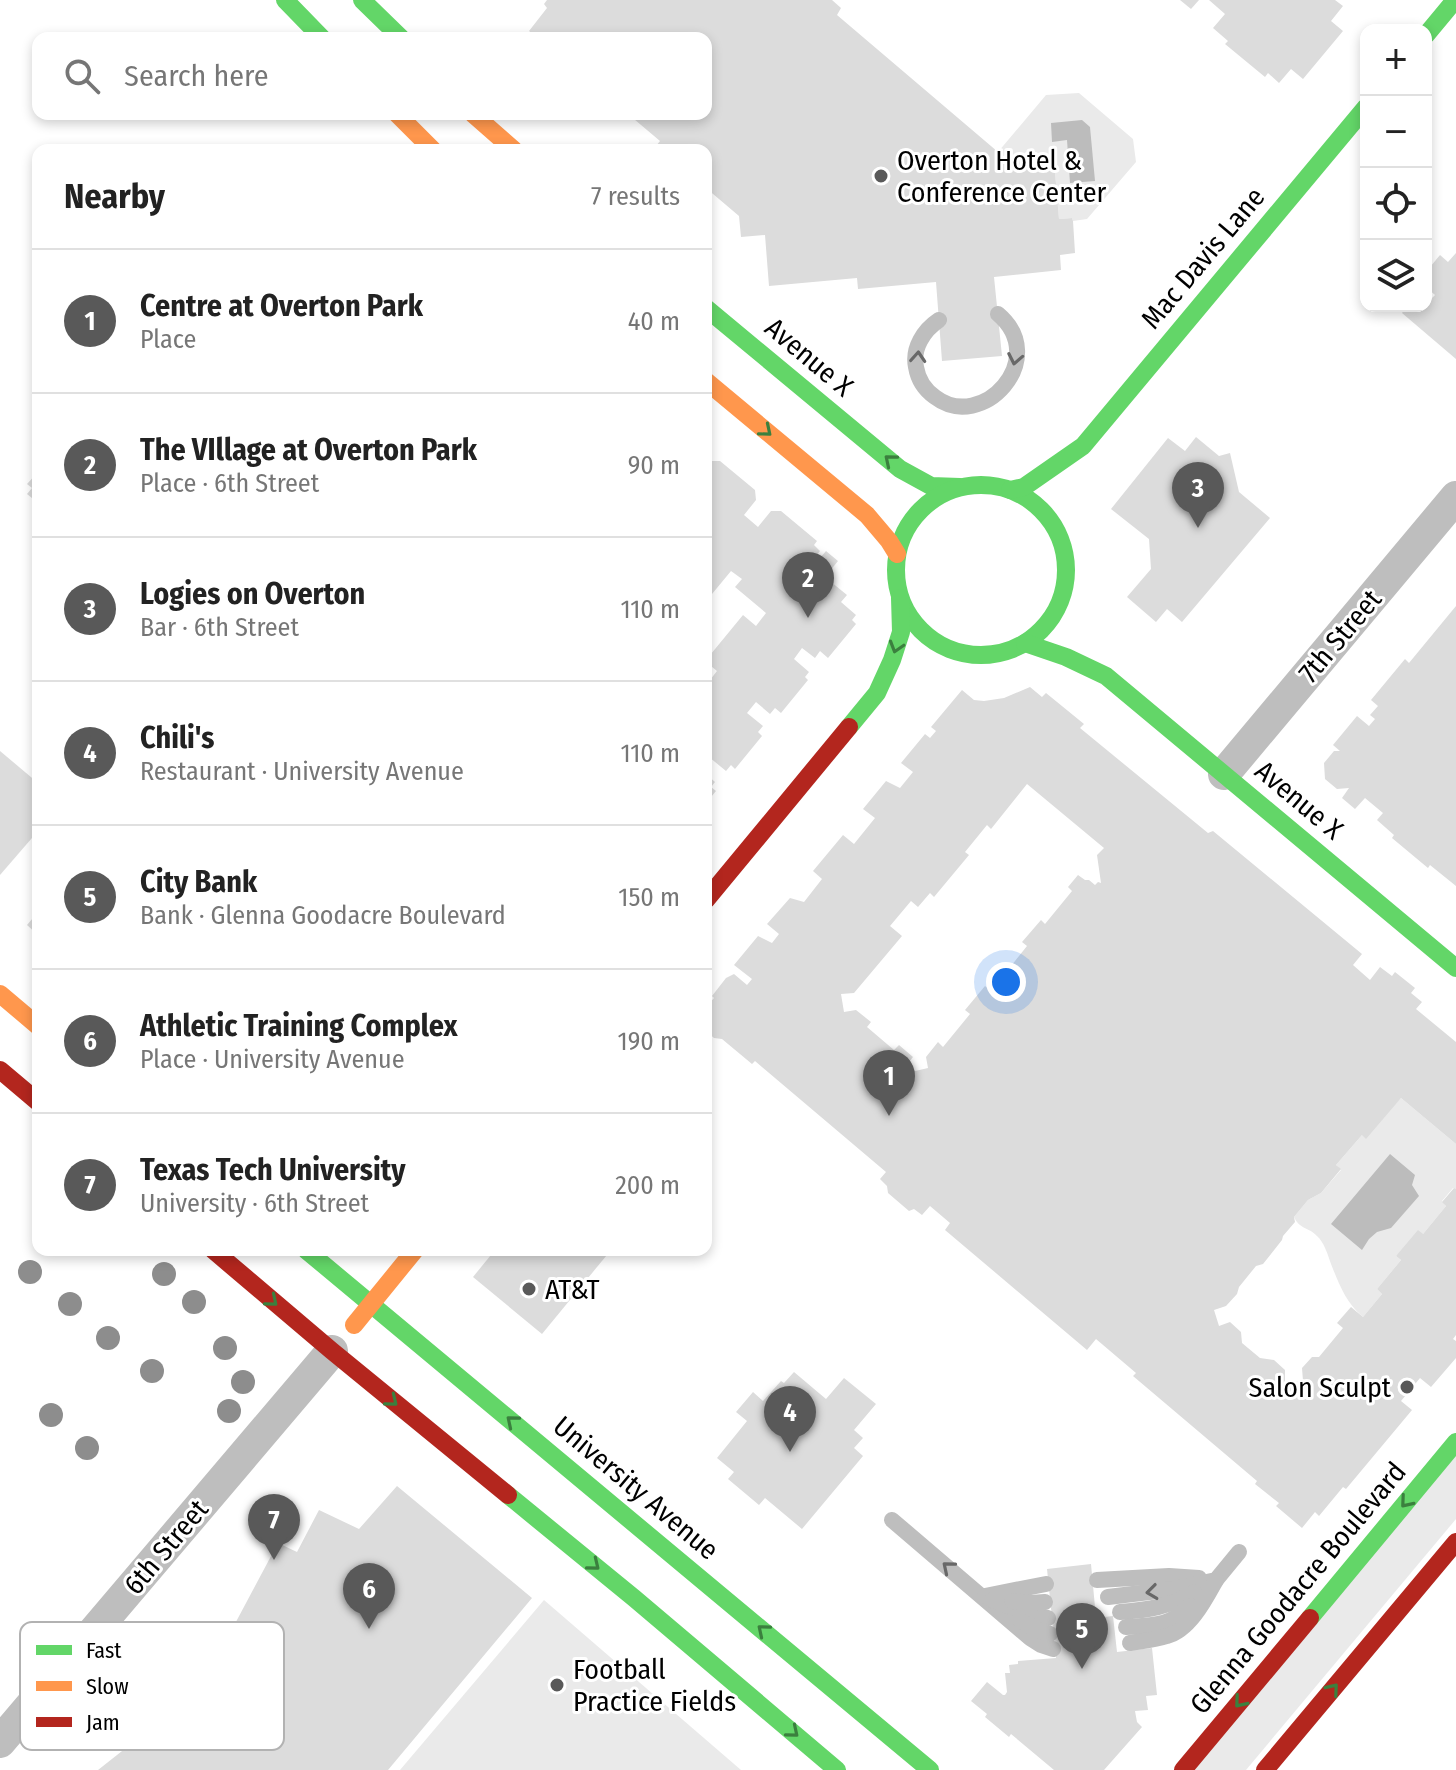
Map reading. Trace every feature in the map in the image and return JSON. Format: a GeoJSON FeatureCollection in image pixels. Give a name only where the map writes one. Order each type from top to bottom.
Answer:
{"type":"FeatureCollection","features":[{"type":"Feature","properties":{"kind":"street"},"geometry":{"type":"LineString","coordinates":[[285,0],[316,32]]}},
{"type":"Feature","properties":{"kind":"street"},"geometry":{"type":"LineString","coordinates":[[362,0],[395,32]]}},
{"type":"Feature","properties":{"kind":"street"},"geometry":{"type":"LineString","coordinates":[[1432,28],[1455,0]]}},
{"type":"Feature","properties":{"kind":"street","name":"Mac Davis Lane"},"geometry":{"type":"LineString","coordinates":[[1083,446],[1360,114]]}},
{"type":"Feature","properties":{"kind":"street"},"geometry":{"type":"LineString","coordinates":[[403,120],[427,144]]}},
{"type":"Feature","properties":{"kind":"street"},"geometry":{"type":"LineString","coordinates":[[480,120],[507,144]]}},
{"type":"Feature","properties":{"kind":"street","name":"Avenue X"},"geometry":{"type":"LineString","coordinates":[[712,313],[900,469],[931,486],[960,487]]}},
{"type":"Feature","properties":{"kind":"street"},"geometry":{"type":"LineString","coordinates":[[712,386],[867,515],[897,554]]}},
{"type":"Feature","properties":{"kind":"street"},"geometry":{"type":"LineString","coordinates":[[1073,470],[1083,446]]}},
{"type":"Feature","properties":{"kind":"street"},"geometry":{"type":"LineString","coordinates":[[1010,490],[1024,487],[1083,446]]}},
{"type":"Feature","properties":{"kind":"street"},"geometry":{"type":"LineString","coordinates":[[712,893],[877,693],[901,632],[900,598],[895,576],[897,554],[913,519],[942,494],[960,487],[985,485],[1010,490],[1030,501],[1047,516],[1059,536]]}},
{"type":"Feature","properties":{"kind":"street","name":"7th Street"},"geometry":{"type":"LineString","coordinates":[[1224,774],[1456,497]]}},
{"type":"Feature","properties":{"kind":"street"},"geometry":{"type":"LineString","coordinates":[[1059,505],[1059,536],[1066,564],[1064,592],[1069,623]]}},
{"type":"Feature","properties":{"kind":"street"},"geometry":{"type":"LineString","coordinates":[[929,661],[965,655],[986,656],[1006,652],[1025,643],[1042,630],[1064,592]]}},
{"type":"Feature","properties":{"kind":"street"},"geometry":{"type":"LineString","coordinates":[[900,598],[914,624],[937,644],[965,655]]}},
{"type":"Feature","properties":{"kind":"street","name":"Avenue X"},"geometry":{"type":"LineString","coordinates":[[1025,643],[1078,661],[1106,676],[1456,968]]}},
{"type":"Feature","properties":{"kind":"street","name":"Avenue X"},"geometry":{"type":"LineString","coordinates":[[1083,644],[1106,676]]}},
{"type":"Feature","properties":{"kind":"street"},"geometry":{"type":"LineString","coordinates":[[877,693],[907,674]]}},
{"type":"Feature","properties":{"kind":"street"},"geometry":{"type":"LineString","coordinates":[[0,994],[32,1021]]}},
{"type":"Feature","properties":{"kind":"street"},"geometry":{"type":"LineString","coordinates":[[0,1070],[32,1097]]}},
{"type":"Feature","properties":{"kind":"street"},"geometry":{"type":"LineString","coordinates":[[220,1256],[837,1770]]}},
{"type":"Feature","properties":{"kind":"street","name":"University Avenue"},"geometry":{"type":"LineString","coordinates":[[313,1256],[930,1770]]}},
{"type":"Feature","properties":{"kind":"street"},"geometry":{"type":"LineString","coordinates":[[332,1351],[410,1256]]}},
{"type":"Feature","properties":{"kind":"street","name":"6th Street"},"geometry":{"type":"LineString","coordinates":[[102,1622],[332,1351]]}},
{"type":"Feature","properties":{"kind":"street","name":"Glenna Goodacre Boulevard"},"geometry":{"type":"LineString","coordinates":[[1183,1770],[1456,1442]]}},
{"type":"Feature","properties":{"kind":"street"},"geometry":{"type":"LineString","coordinates":[[1265,1770],[1456,1542]]}},
{"type":"Feature","properties":{"kind":"street","name":"6th Street"},"geometry":{"type":"LineString","coordinates":[[0,1742],[20,1718]]}},
{"type":"Feature","properties":{"kind":"lane"},"geometry":{"type":"LineString","coordinates":[[939,320],[930,326],[916,350],[919,378],[928,392],[940,401],[971,407],[1002,389],[1017,360],[1014,332],[998,314]]}},
{"type":"Feature","properties":{"kind":"lane"},"geometry":{"type":"LineString","coordinates":[[892,1520],[1030,1638],[1041,1645],[1049,1626],[1031,1603],[983,1597]]}},
{"type":"Feature","properties":{"kind":"lane"},"geometry":{"type":"LineString","coordinates":[[1216,1580],[1178,1602],[1154,1609],[1125,1627],[1170,1636],[1180,1630],[1239,1552]]}},
{"type":"Feature","properties":{"kind":"lane"},"geometry":{"type":"LineString","coordinates":[[1097,1580],[1169,1576],[1216,1580]]}},
{"type":"Feature","properties":{"kind":"lane"},"geometry":{"type":"LineString","coordinates":[[1108,1597],[1216,1580]]}},
{"type":"Feature","properties":{"kind":"lane"},"geometry":{"type":"LineString","coordinates":[[983,1597],[1046,1584]]}},
{"type":"Feature","properties":{"kind":"shaded area"},"geometry":{"type":"Polygon","coordinates":[[[1079,93],[1133,139],[1136,162],[1087,219],[1073,221],[1072,218],[1059,219],[1054,160],[1009,164],[998,152],[1046,95],[1079,93]]]}},
{"type":"Feature","properties":{"kind":"shaded area"},"geometry":{"type":"Polygon","coordinates":[[[1082,120],[1090,127],[1095,181],[1070,183],[1067,140],[1052,142],[1051,123],[1082,120]]]}},
{"type":"Feature","properties":{"kind":"shaded area"},"geometry":{"type":"Polygon","coordinates":[[[1401,1098],[1456,1144],[1456,1189],[1453,1188],[1442,1201],[1446,1206],[1423,1234],[1396,1256],[1401,1260],[1377,1289],[1382,1294],[1363,1317],[1344,1293],[1322,1242],[1294,1217],[1341,1170],[1336,1165],[1362,1135],[1401,1098]]]}},
{"type":"Feature","properties":{"kind":"shaded area"},"geometry":{"type":"Polygon","coordinates":[[[1390,1154],[1415,1175],[1412,1185],[1419,1196],[1391,1228],[1377,1232],[1362,1250],[1331,1224],[1390,1154]]]}},
{"type":"Feature","properties":{"kind":"shaded area"},"geometry":{"type":"Polygon","coordinates":[[[1456,1454],[1456,1519],[1246,1770],[1193,1770],[1456,1454]]]}},
{"type":"Feature","properties":{"kind":"shaded area","name":"Football Practice Fields"},"geometry":{"type":"Polygon","coordinates":[[[544,1600],[741,1770],[400,1770],[544,1600]]]}},
{"type":"Feature","properties":{"kind":"building","name":"Overton Hotel & Conference Center"},"geometry":{"type":"Polygon","coordinates":[[[547,0],[832,0],[841,8],[837,15],[1009,164],[1054,160],[1059,219],[1072,218],[1075,253],[1060,255],[1061,270],[994,277],[1002,356],[942,361],[936,282],[858,289],[857,278],[769,286],[765,235],[741,237],[739,216],[712,193],[712,144],[658,144],[660,141],[635,120],[712,120],[712,32],[530,32],[547,8],[544,4],[547,0]]]}},
{"type":"Feature","properties":{"kind":"building"},"geometry":{"type":"Polygon","coordinates":[[[1180,0],[1199,0],[1191,9],[1180,0]]]}},
{"type":"Feature","properties":{"kind":"building"},"geometry":{"type":"Polygon","coordinates":[[[1209,0],[1335,0],[1343,6],[1331,21],[1343,31],[1303,79],[1291,69],[1279,83],[1268,73],[1265,77],[1225,44],[1228,41],[1213,28],[1225,14],[1209,0]]]}},
{"type":"Feature","properties":{"kind":"building"},"geometry":{"type":"Polygon","coordinates":[[[1456,253],[1456,359],[1402,313],[1432,312],[1432,298],[1435,295],[1432,292],[1432,265],[1440,255],[1448,262],[1456,253]]]}},
{"type":"Feature","properties":{"kind":"building"},"geometry":{"type":"Polygon","coordinates":[[[1196,437],[1219,456],[1230,453],[1239,492],[1270,518],[1182,622],[1167,609],[1156,622],[1127,597],[1151,569],[1149,539],[1111,509],[1168,438],[1185,451],[1196,437]]]}},
{"type":"Feature","properties":{"kind":"building"},"geometry":{"type":"Polygon","coordinates":[[[712,461],[720,461],[755,490],[756,500],[744,515],[758,527],[771,511],[781,511],[817,541],[814,545],[820,551],[811,562],[814,565],[826,551],[838,561],[825,577],[847,595],[841,602],[856,615],[852,620],[856,624],[828,658],[820,651],[815,658],[802,648],[794,659],[809,672],[805,677],[808,680],[781,713],[775,708],[770,714],[756,702],[747,713],[763,726],[758,732],[762,736],[735,769],[731,765],[726,771],[712,759],[712,677],[717,671],[712,667],[712,653],[743,615],[756,626],[766,613],[735,587],[742,579],[731,571],[712,594],[712,461]]]}},
{"type":"Feature","properties":{"kind":"building"},"geometry":{"type":"Polygon","coordinates":[[[1456,606],[1456,886],[1392,838],[1394,835],[1377,820],[1383,813],[1365,798],[1355,809],[1342,798],[1349,788],[1337,789],[1325,779],[1324,763],[1334,751],[1340,751],[1333,745],[1357,716],[1369,726],[1375,719],[1370,715],[1378,706],[1371,700],[1405,659],[1409,663],[1456,606]]]}},
{"type":"Feature","properties":{"kind":"building"},"geometry":{"type":"Polygon","coordinates":[[[1030,687],[1042,697],[1046,693],[1084,724],[1080,728],[1208,833],[1213,831],[1362,954],[1353,965],[1370,980],[1380,967],[1392,976],[1395,972],[1415,988],[1411,993],[1422,1002],[1416,1009],[1456,1042],[1456,1144],[1401,1098],[1366,1139],[1362,1135],[1336,1165],[1341,1169],[1321,1193],[1308,1200],[1294,1217],[1295,1222],[1282,1240],[1263,1264],[1256,1266],[1237,1294],[1226,1306],[1214,1310],[1219,1326],[1230,1322],[1241,1332],[1242,1343],[1260,1358],[1274,1360],[1285,1370],[1285,1382],[1303,1381],[1302,1368],[1312,1357],[1319,1357],[1343,1328],[1337,1323],[1351,1307],[1363,1317],[1382,1294],[1377,1289],[1401,1260],[1396,1256],[1418,1230],[1423,1234],[1446,1206],[1442,1202],[1456,1189],[1456,1335],[1453,1339],[1456,1341],[1456,1358],[1431,1387],[1420,1378],[1401,1401],[1412,1410],[1346,1489],[1343,1487],[1319,1516],[1315,1512],[1302,1528],[1276,1506],[1279,1503],[1255,1484],[1257,1481],[1133,1376],[1136,1373],[1096,1339],[1087,1350],[945,1230],[950,1223],[930,1206],[922,1215],[914,1209],[909,1211],[888,1193],[887,1186],[880,1179],[886,1172],[755,1061],[752,1064],[722,1039],[712,1036],[712,996],[726,978],[734,974],[747,985],[752,979],[734,965],[758,936],[772,943],[779,934],[767,924],[790,898],[804,902],[822,879],[813,871],[843,835],[854,844],[875,818],[863,809],[886,781],[900,788],[913,772],[901,763],[925,734],[930,738],[936,731],[931,727],[962,690],[974,700],[1004,698],[1030,687]],[[1027,784],[991,829],[987,825],[965,852],[969,855],[934,897],[930,893],[918,907],[911,901],[890,926],[902,936],[854,993],[841,994],[844,1012],[856,1010],[871,1022],[867,1027],[894,1050],[899,1045],[913,1057],[909,1062],[911,1072],[928,1068],[926,1057],[938,1042],[943,1047],[970,1014],[965,1010],[985,986],[991,991],[1027,946],[1022,942],[1041,920],[1045,924],[1072,891],[1068,887],[1078,875],[1095,885],[1101,883],[1097,855],[1104,848],[1027,784]]]}},
{"type":"Feature","properties":{"kind":"building"},"geometry":{"type":"Polygon","coordinates":[[[0,751],[32,778],[32,838],[0,875],[0,751]]]}},
{"type":"Feature","properties":{"kind":"building"},"geometry":{"type":"Polygon","coordinates":[[[490,1256],[606,1256],[542,1334],[473,1277],[490,1256]]]}},
{"type":"Feature","properties":{"kind":"building"},"geometry":{"type":"Polygon","coordinates":[[[794,1372],[826,1399],[844,1378],[876,1404],[854,1430],[863,1438],[854,1448],[863,1456],[802,1529],[765,1498],[759,1505],[728,1479],[734,1472],[717,1458],[747,1421],[736,1412],[753,1392],[763,1401],[794,1372]]]}},
{"type":"Feature","properties":{"kind":"building"},"geometry":{"type":"Polygon","coordinates":[[[397,1486],[532,1598],[388,1770],[98,1770],[123,1750],[284,1750],[284,1622],[236,1622],[278,1543],[297,1552],[319,1510],[359,1529],[397,1486]]]}},
{"type":"Feature","properties":{"kind":"building"},"geometry":{"type":"Polygon","coordinates":[[[1091,1564],[1096,1618],[1113,1616],[1117,1652],[1152,1648],[1157,1695],[1146,1696],[1148,1710],[1135,1711],[1137,1722],[1142,1727],[1104,1770],[1054,1770],[1011,1734],[1009,1737],[971,1701],[987,1682],[1005,1695],[1005,1673],[1010,1673],[1009,1665],[1018,1664],[1018,1661],[1056,1658],[1047,1569],[1091,1564]]]}},
{"type":"Feature","properties":{"kind":"traffic: fast"},"geometry":{"type":"LineString","coordinates":[[285,0],[316,32]]}},
{"type":"Feature","properties":{"kind":"traffic: fast"},"geometry":{"type":"LineString","coordinates":[[362,0],[395,32]]}},
{"type":"Feature","properties":{"kind":"traffic: fast"},"geometry":{"type":"LineString","coordinates":[[1432,28],[1455,0]]}},
{"type":"Feature","properties":{"kind":"traffic: fast"},"geometry":{"type":"LineString","coordinates":[[1010,490],[1024,487],[1083,446],[1360,114]]}},
{"type":"Feature","properties":{"kind":"traffic: fast"},"geometry":{"type":"LineString","coordinates":[[712,313],[900,469],[931,486],[960,487]]}},
{"type":"Feature","properties":{"kind":"traffic: fast"},"geometry":{"type":"LineString","coordinates":[[981,485],[1014,492],[1041,510],[1059,537],[1066,570],[1059,603],[1041,630],[1014,648],[981,655],[948,648],[921,630],[903,603],[896,570],[903,537],[921,510],[948,492],[981,485]]}},
{"type":"Feature","properties":{"kind":"traffic: fast"},"geometry":{"type":"LineString","coordinates":[[849,727],[877,693],[892,660],[901,632],[900,598]]}},
{"type":"Feature","properties":{"kind":"traffic: fast"},"geometry":{"type":"LineString","coordinates":[[1025,643],[1066,657],[1106,676],[1456,968]]}},
{"type":"Feature","properties":{"kind":"traffic: fast"},"geometry":{"type":"LineString","coordinates":[[313,1256],[930,1770]]}},
{"type":"Feature","properties":{"kind":"traffic: fast"},"geometry":{"type":"LineString","coordinates":[[1310,1618],[1456,1442]]}},
{"type":"Feature","properties":{"kind":"traffic: fast"},"geometry":{"type":"LineString","coordinates":[[508,1495],[837,1770]]}},
{"type":"Feature","properties":{"kind":"traffic: slow"},"geometry":{"type":"LineString","coordinates":[[403,120],[427,144]]}},
{"type":"Feature","properties":{"kind":"traffic: slow"},"geometry":{"type":"LineString","coordinates":[[480,120],[507,144]]}},
{"type":"Feature","properties":{"kind":"traffic: slow"},"geometry":{"type":"LineString","coordinates":[[712,386],[867,515],[897,554]]}},
{"type":"Feature","properties":{"kind":"traffic: slow"},"geometry":{"type":"LineString","coordinates":[[0,994],[32,1021]]}},
{"type":"Feature","properties":{"kind":"traffic: slow"},"geometry":{"type":"LineString","coordinates":[[354,1325],[410,1256]]}},
{"type":"Feature","properties":{"kind":"traffic: jam"},"geometry":{"type":"LineString","coordinates":[[712,893],[849,727]]}},
{"type":"Feature","properties":{"kind":"traffic: jam"},"geometry":{"type":"LineString","coordinates":[[0,1070],[32,1097]]}},
{"type":"Feature","properties":{"kind":"traffic: jam"},"geometry":{"type":"LineString","coordinates":[[220,1256],[508,1495]]}},
{"type":"Feature","properties":{"kind":"traffic: jam"},"geometry":{"type":"LineString","coordinates":[[1265,1770],[1456,1542]]}},
{"type":"Feature","properties":{"kind":"traffic: jam"},"geometry":{"type":"LineString","coordinates":[[1183,1770],[1310,1618]]}},
{"type":"Feature","properties":{"kind":"place","name":"Overton Hotel & Conference Center"},"geometry":{"type":"Point","coordinates":[881,176]}},
{"type":"Feature","properties":{"kind":"place","name":"Logies on Overton"},"geometry":{"type":"Point","coordinates":[1198,528]}},
{"type":"Feature","properties":{"kind":"place","name":"The VIllage at Overton Park"},"geometry":{"type":"Point","coordinates":[808,618]}},
{"type":"Feature","properties":{"kind":"place","name":"Centre at Overton Park"},"geometry":{"type":"Point","coordinates":[889,1116]}},
{"type":"Feature","properties":{"kind":"place","name":"AT&T"},"geometry":{"type":"Point","coordinates":[529,1289]}},
{"type":"Feature","properties":{"kind":"place","name":"Salon Sculpt"},"geometry":{"type":"Point","coordinates":[1407,1387]}},
{"type":"Feature","properties":{"kind":"place","name":"Chili's"},"geometry":{"type":"Point","coordinates":[790,1452]}},
{"type":"Feature","properties":{"kind":"place","name":"Texas Tech University"},"geometry":{"type":"Point","coordinates":[274,1560]}},
{"type":"Feature","properties":{"kind":"place","name":"Athletic Training Complex"},"geometry":{"type":"Point","coordinates":[369,1629]}},
{"type":"Feature","properties":{"kind":"place","name":"City Bank"},"geometry":{"type":"Point","coordinates":[1082,1669]}},
{"type":"Feature","properties":{"kind":"place","name":"Football Practice Fields"},"geometry":{"type":"Point","coordinates":[557,1685]}}]}
